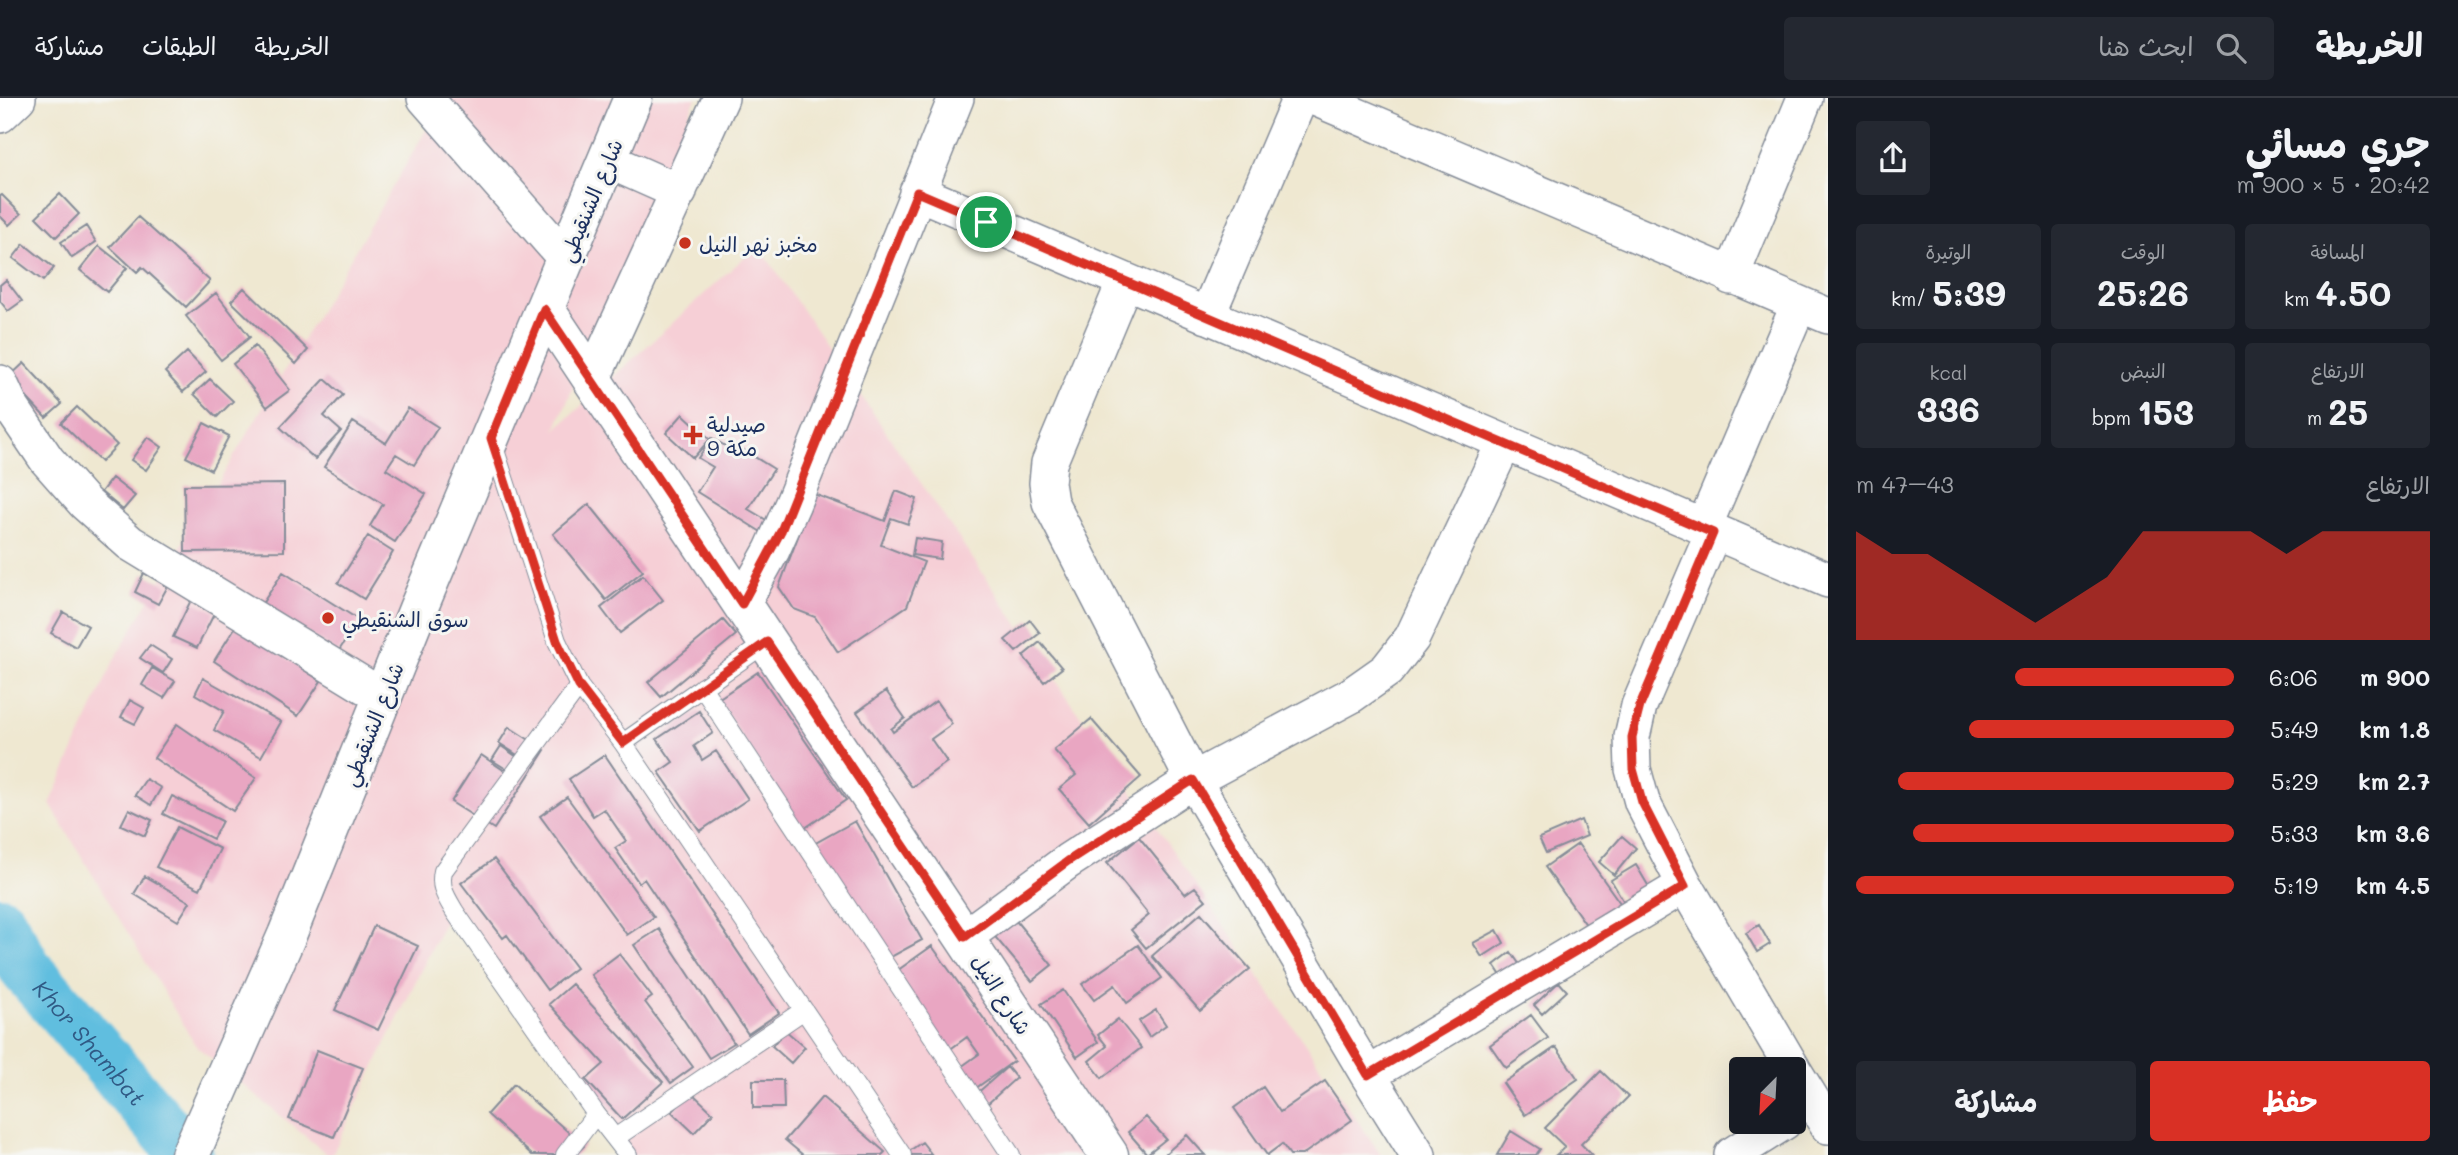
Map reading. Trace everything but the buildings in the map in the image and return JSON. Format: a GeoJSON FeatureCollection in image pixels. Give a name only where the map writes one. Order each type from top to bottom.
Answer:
{"type":"FeatureCollection","features":[{"type":"Feature","properties":{"kind":"street"},"geometry":{"type":"LineString","coordinates":[[0,115],[18,98]]}},
{"type":"Feature","properties":{"kind":"street"},"geometry":{"type":"LineString","coordinates":[[425,98],[566,259]]}},
{"type":"Feature","properties":{"kind":"street","name":"شارع الشنقيطي"},"geometry":{"type":"LineString","coordinates":[[190,1155],[287,935],[383,697],[634,98]]}},
{"type":"Feature","properties":{"kind":"street"},"geometry":{"type":"LineString","coordinates":[[592,380],[721,98]]}},
{"type":"Feature","properties":{"kind":"street"},"geometry":{"type":"LineString","coordinates":[[742,604],[789,512],[956,98]]}},
{"type":"Feature","properties":{"kind":"street"},"geometry":{"type":"LineString","coordinates":[[1207,316],[1300,98]]}},
{"type":"Feature","properties":{"kind":"street"},"geometry":{"type":"LineString","coordinates":[[1315,98],[1813,310],[1708,531],[1640,706],[1632,737],[1633,769],[1642,802],[1685,886],[1785,1057]]}},
{"type":"Feature","properties":{"kind":"street"},"geometry":{"type":"LineString","coordinates":[[1731,277],[1805,98]]}},
{"type":"Feature","properties":{"kind":"street"},"geometry":{"type":"LineString","coordinates":[[607,160],[679,192]]}},
{"type":"Feature","properties":{"kind":"street"},"geometry":{"type":"LineString","coordinates":[[917,192],[1828,580]]}},
{"type":"Feature","properties":{"kind":"street"},"geometry":{"type":"LineString","coordinates":[[1125,281],[1049,463],[1047,483],[1050,502],[1193,780],[1368,1075],[1419,1155]]}},
{"type":"Feature","properties":{"kind":"street","name":"شارع النيل"},"geometry":{"type":"LineString","coordinates":[[544,309],[1109,1155]]}},
{"type":"Feature","properties":{"kind":"street"},"geometry":{"type":"LineString","coordinates":[[0,383],[11,407],[47,460],[85,503],[130,543],[383,697]]}},
{"type":"Feature","properties":{"kind":"street"},"geometry":{"type":"LineString","coordinates":[[965,937],[1068,861],[1193,780],[1350,696],[1388,670],[1412,638],[1504,443]]}},
{"type":"Feature","properties":{"kind":"street"},"geometry":{"type":"LineString","coordinates":[[1368,1075],[1685,886]]}},
{"type":"Feature","properties":{"kind":"street"},"geometry":{"type":"LineString","coordinates":[[1806,1093],[1816,1110]]}},
{"type":"Feature","properties":{"kind":"street"},"geometry":{"type":"LineString","coordinates":[[1732,1155],[1765,1134]]}},
{"type":"Feature","properties":{"kind":"lane"},"geometry":{"type":"LineString","coordinates":[[491,438],[557,641],[579,686],[623,743],[902,1155]]}},
{"type":"Feature","properties":{"kind":"lane"},"geometry":{"type":"LineString","coordinates":[[623,743],[767,642]]}},
{"type":"Feature","properties":{"kind":"lane"},"geometry":{"type":"LineString","coordinates":[[579,686],[443,871],[441,881],[443,891],[456,912],[596,1114],[628,1155]]}},
{"type":"Feature","properties":{"kind":"lane"},"geometry":{"type":"LineString","coordinates":[[702,687],[1011,1155]]}},
{"type":"Feature","properties":{"kind":"lane"},"geometry":{"type":"LineString","coordinates":[[615,1138],[804,1010]]}},
{"type":"Feature","properties":{"kind":"lane"},"geometry":{"type":"LineString","coordinates":[[565,1155],[596,1114]]}},
{"type":"Feature","properties":{"kind":"shaded area"},"geometry":{"type":"Polygon","coordinates":[[[445,98],[696,98],[555,430],[758,245],[1381,1155],[630,1155],[453,904],[332,1155],[328,1155],[196,1046],[50,804],[114,660],[445,98]]]}},
{"type":"Feature","properties":{"kind":"waterway","name":"Khor Shambat"},"geometry":{"type":"LineString","coordinates":[[0,923],[26,969],[187,1155]]}},
{"type":"Feature","properties":{"kind":"place","name":"مخبز نهر النيل"},"geometry":{"type":"Point","coordinates":[685,243]}},
{"type":"Feature","properties":{"kind":"place","name":"صيدلية مكة 9"},"geometry":{"type":"Point","coordinates":[693,435]}},
{"type":"Feature","properties":{"kind":"place","name":"سوق الشنقيطي"},"geometry":{"type":"Point","coordinates":[328,618]}},
{"type":"Feature","properties":{"kind":"route"},"geometry":{"type":"LineString","coordinates":[[917,192],[986,222],[1713,533],[1640,706],[1632,737],[1633,769],[1642,802],[1685,886],[1368,1075],[1193,780],[1068,861],[965,937],[767,642],[623,743],[579,686],[557,641],[491,438],[544,309],[742,604],[793,503],[917,192]]}}]}
